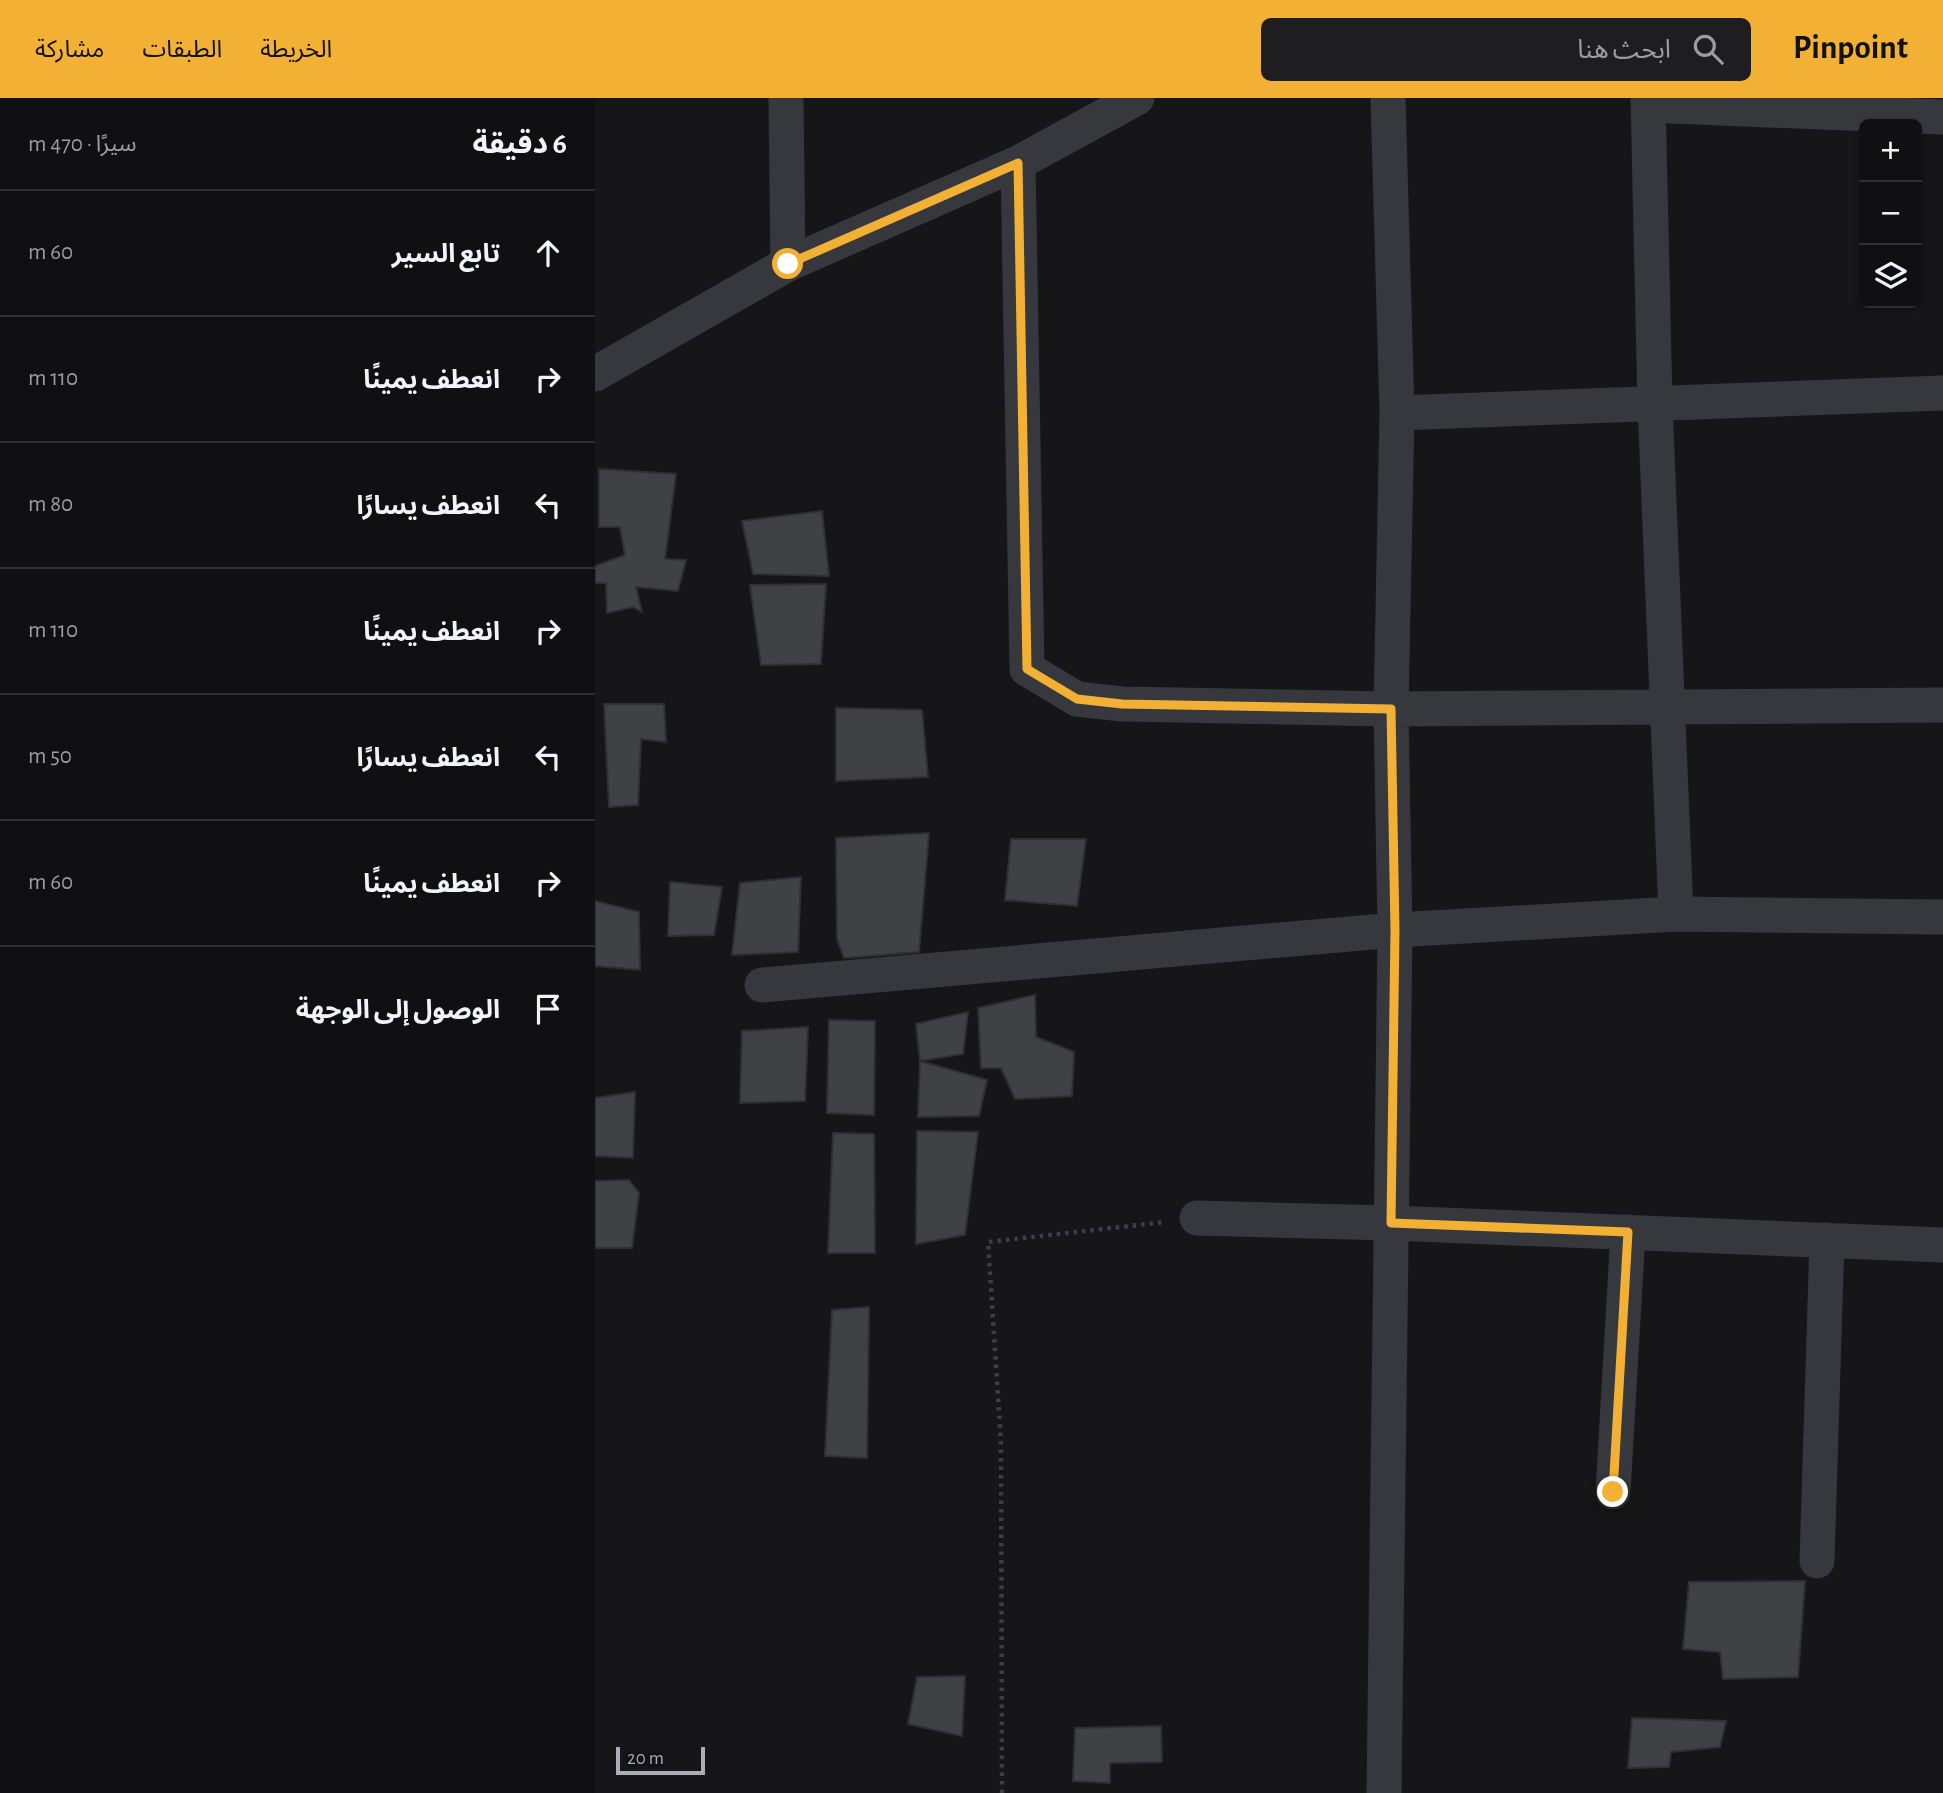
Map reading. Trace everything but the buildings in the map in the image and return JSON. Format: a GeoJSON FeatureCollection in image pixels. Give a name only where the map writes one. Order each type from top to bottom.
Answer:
{"type":"FeatureCollection","features":[{"type":"Feature","properties":{"kind":"street"},"geometry":{"type":"LineString","coordinates":[[786,98],[788,264]]}},
{"type":"Feature","properties":{"kind":"street"},"geometry":{"type":"LineString","coordinates":[[595,374],[788,264],[1018,163],[1102,107],[1137,98]]}},
{"type":"Feature","properties":{"kind":"street"},"geometry":{"type":"LineString","coordinates":[[1384,1793],[1395,930],[1391,709],[1397,413],[1388,98]]}},
{"type":"Feature","properties":{"kind":"street"},"geometry":{"type":"LineString","coordinates":[[1676,914],[1655,404],[1648,102],[1900,107],[1943,117]]}},
{"type":"Feature","properties":{"kind":"street"},"geometry":{"type":"LineString","coordinates":[[1018,163],[1027,669],[1077,699],[1111,703],[1391,709],[1943,705]]}},
{"type":"Feature","properties":{"kind":"street"},"geometry":{"type":"LineString","coordinates":[[1397,413],[1943,393]]}},
{"type":"Feature","properties":{"kind":"street"},"geometry":{"type":"LineString","coordinates":[[762,985],[1395,930],[1676,914],[1943,917]]}},
{"type":"Feature","properties":{"kind":"street"},"geometry":{"type":"LineString","coordinates":[[1197,1218],[1943,1245]]}},
{"type":"Feature","properties":{"kind":"street"},"geometry":{"type":"LineString","coordinates":[[1613,1492],[1628,1232]]}},
{"type":"Feature","properties":{"kind":"street"},"geometry":{"type":"LineString","coordinates":[[1817,1561],[1827,1240]]}},
{"type":"Feature","properties":{"kind":"path"},"geometry":{"type":"LineString","coordinates":[[1002,1793],[1001,1442],[988,1242],[1197,1218]]}},
{"type":"Feature","properties":{"kind":"route"},"geometry":{"type":"LineString","coordinates":[[788,264],[1018,163],[1027,669],[1077,699],[1122,704],[1391,709],[1395,930],[1391,1223],[1628,1232],[1613,1492]]}}]}
